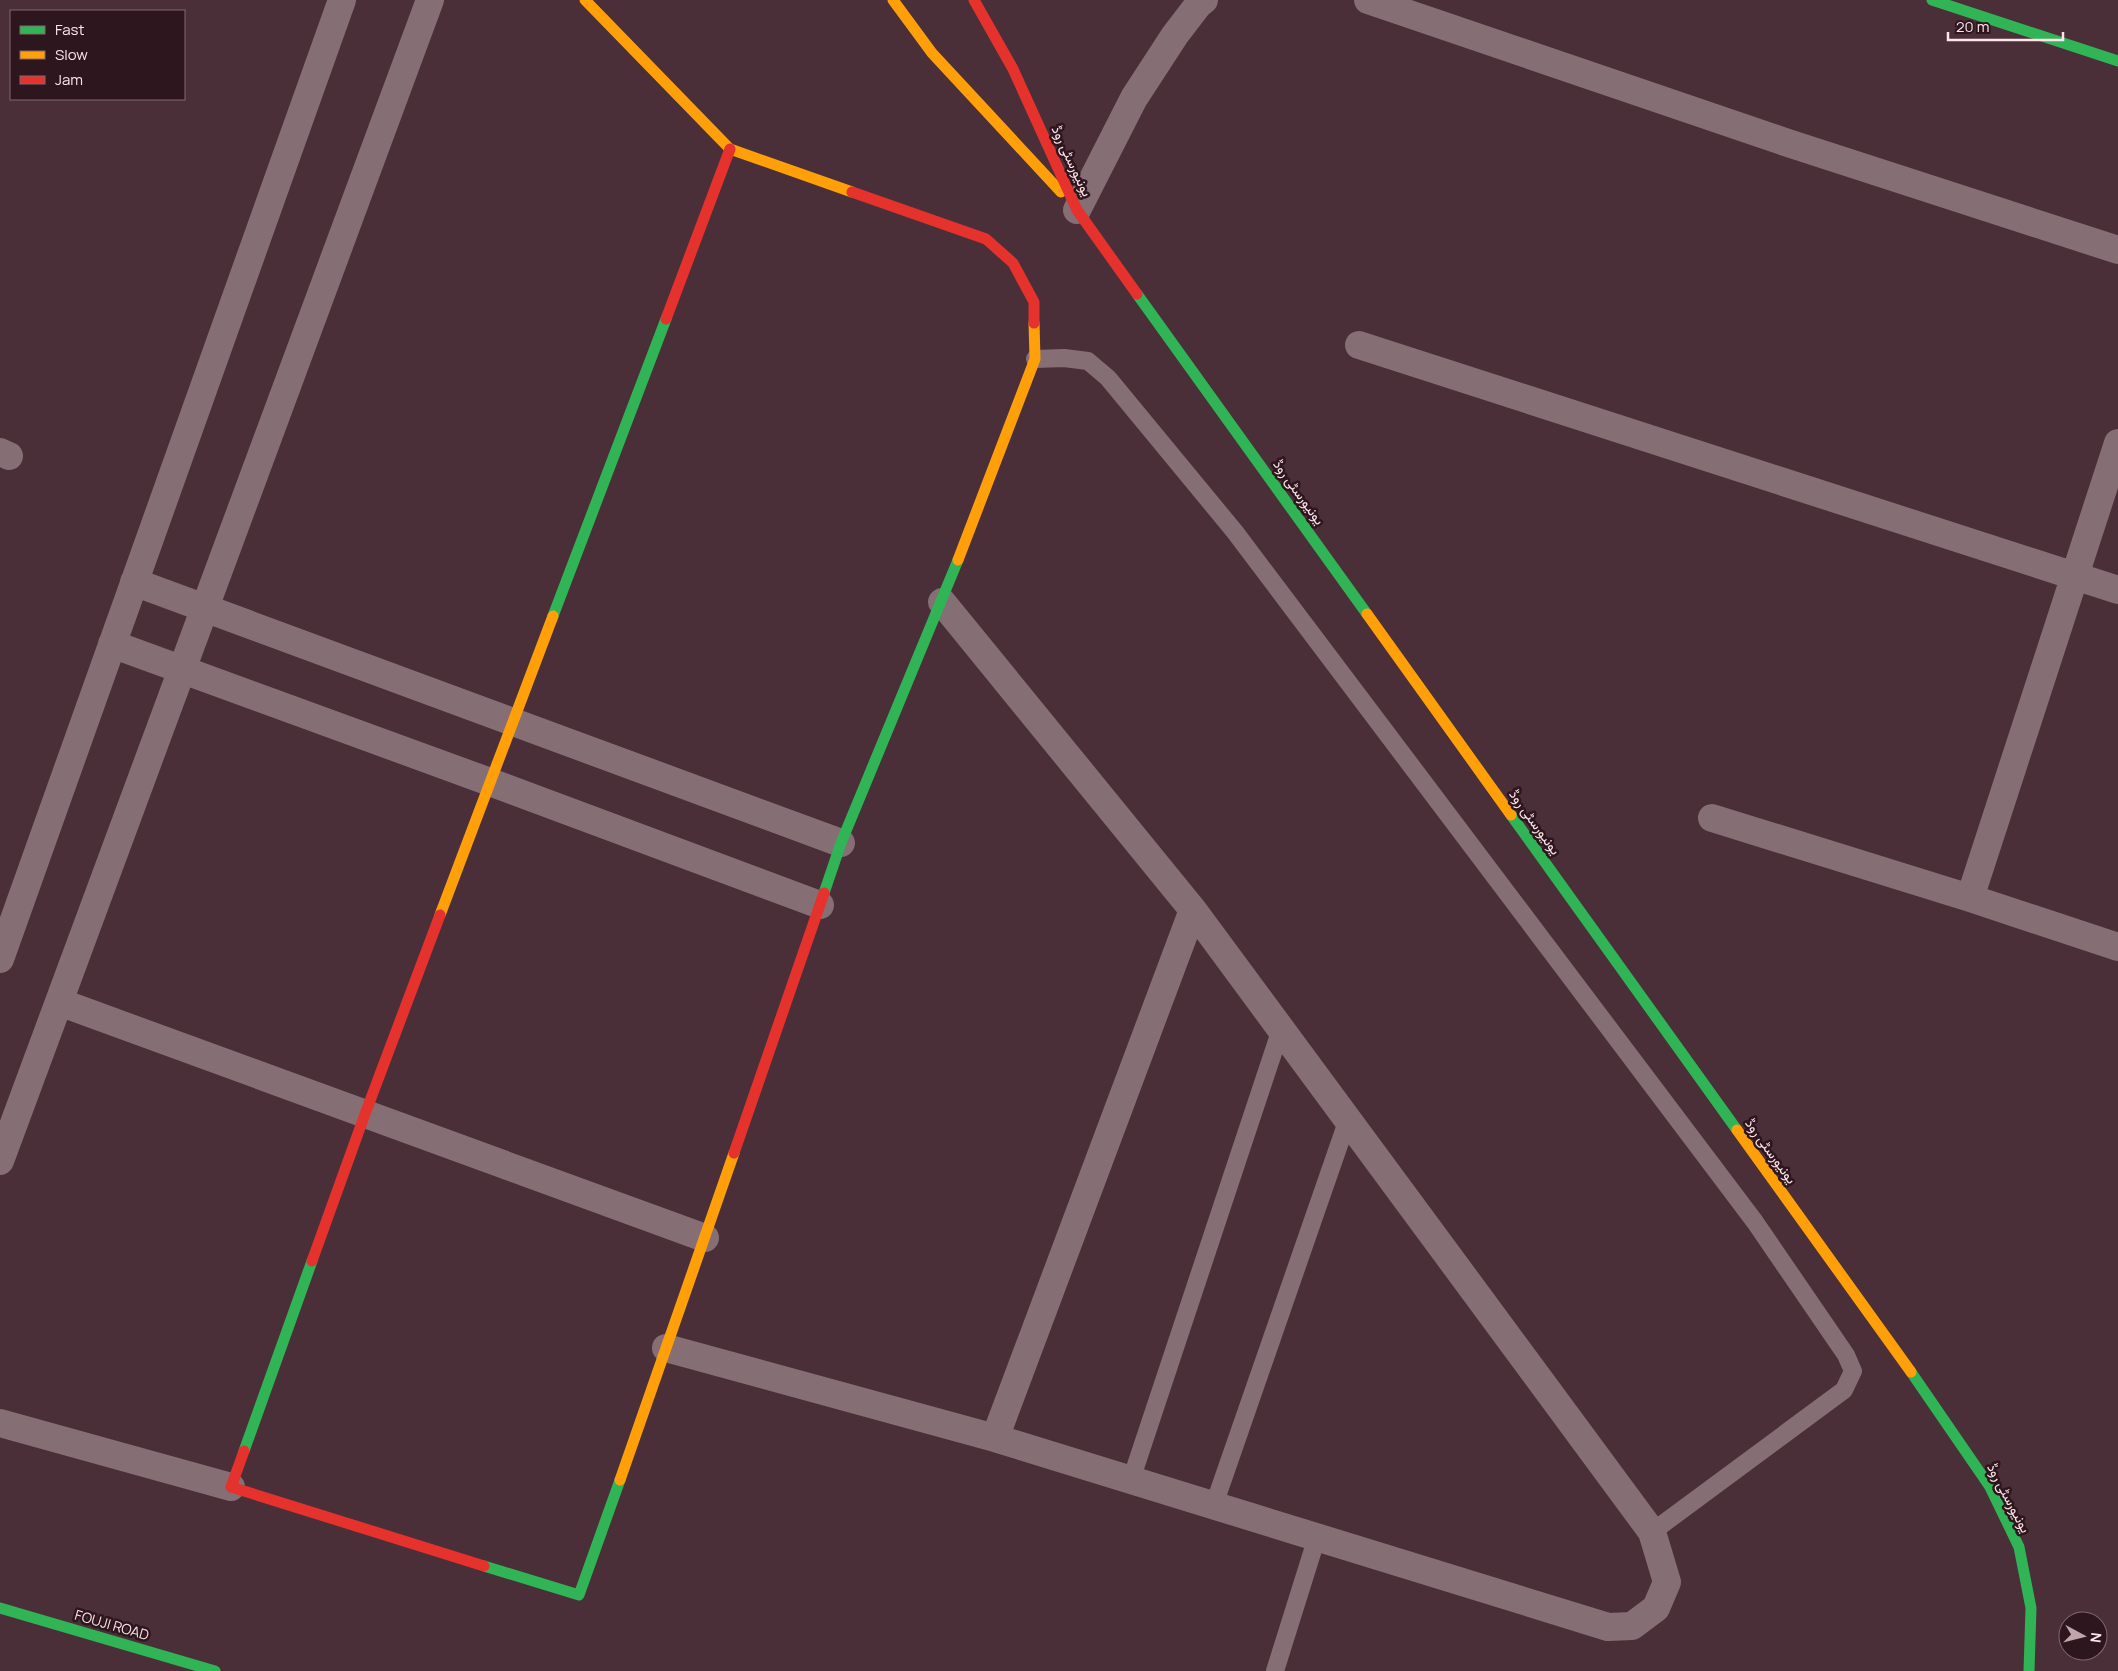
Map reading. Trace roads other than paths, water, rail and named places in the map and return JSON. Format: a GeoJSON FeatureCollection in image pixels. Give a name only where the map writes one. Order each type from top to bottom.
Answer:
{"type":"FeatureCollection","features":[{"type":"Feature","properties":{"kind":"main road"},"geometry":{"type":"LineString","coordinates":[[585,0],[730,149],[986,239],[1013,263],[1034,302],[1035,359],[942,602],[841,843],[705,1238],[579,1595],[231,1487],[365,1114],[730,149]]}},
{"type":"Feature","properties":{"kind":"main road"},"geometry":{"type":"LineString","coordinates":[[893,0],[932,53],[1077,210]]}},
{"type":"Feature","properties":{"kind":"main road","name":"یونیورسٹی روڈ"},"geometry":{"type":"LineString","coordinates":[[974,0],[1013,69],[1077,210],[1918,1382],[1990,1487],[2019,1547],[2031,1608],[2029,1671]]}},
{"type":"Feature","properties":{"kind":"main road"},"geometry":{"type":"LineString","coordinates":[[1932,0],[2118,61]]}},
{"type":"Feature","properties":{"kind":"main road","name":"FOUJI ROAD"},"geometry":{"type":"LineString","coordinates":[[0,1608],[214,1671]]}},
{"type":"Feature","properties":{"kind":"street"},"geometry":{"type":"LineString","coordinates":[[0,959],[342,0]]}},
{"type":"Feature","properties":{"kind":"street"},"geometry":{"type":"LineString","coordinates":[[0,1161],[430,0]]}},
{"type":"Feature","properties":{"kind":"street"},"geometry":{"type":"LineString","coordinates":[[1077,210],[1134,98],[1175,35],[1204,0]]}},
{"type":"Feature","properties":{"kind":"street"},"geometry":{"type":"LineString","coordinates":[[1368,0],[1788,143],[2118,250]]}},
{"type":"Feature","properties":{"kind":"street"},"geometry":{"type":"LineString","coordinates":[[1359,345],[2118,590]]}},
{"type":"Feature","properties":{"kind":"street"},"geometry":{"type":"LineString","coordinates":[[1970,898],[2118,443]]}},
{"type":"Feature","properties":{"kind":"street"},"geometry":{"type":"LineString","coordinates":[[134,582],[841,843]]}},
{"type":"Feature","properties":{"kind":"street"},"geometry":{"type":"LineString","coordinates":[[666,1348],[995,1438],[1608,1626],[1632,1626],[1656,1608],[1668,1582],[1652,1532],[1193,910],[942,602]]}},
{"type":"Feature","properties":{"kind":"street"},"geometry":{"type":"LineString","coordinates":[[112,644],[820,905]]}},
{"type":"Feature","properties":{"kind":"street"},"geometry":{"type":"LineString","coordinates":[[1712,818],[1970,898],[2118,947]]}},
{"type":"Feature","properties":{"kind":"street"},"geometry":{"type":"LineString","coordinates":[[995,1438],[1193,910]]}},
{"type":"Feature","properties":{"kind":"street"},"geometry":{"type":"LineString","coordinates":[[59,1002],[705,1238]]}},
{"type":"Feature","properties":{"kind":"street"},"geometry":{"type":"LineString","coordinates":[[0,1423],[231,1487]]}},
{"type":"Feature","properties":{"kind":"lane"},"geometry":{"type":"LineString","coordinates":[[1035,359],[1064,358],[1088,360],[1108,378],[1229,525],[1755,1222],[1846,1355],[1853,1372],[1844,1390],[1652,1532]]}},
{"type":"Feature","properties":{"kind":"lane"},"geometry":{"type":"LineString","coordinates":[[1130,1480],[1281,1029]]}},
{"type":"Feature","properties":{"kind":"lane"},"geometry":{"type":"LineString","coordinates":[[1214,1505],[1348,1120]]}},
{"type":"Feature","properties":{"kind":"lane"},"geometry":{"type":"LineString","coordinates":[[1275,1671],[1317,1537]]}}]}
